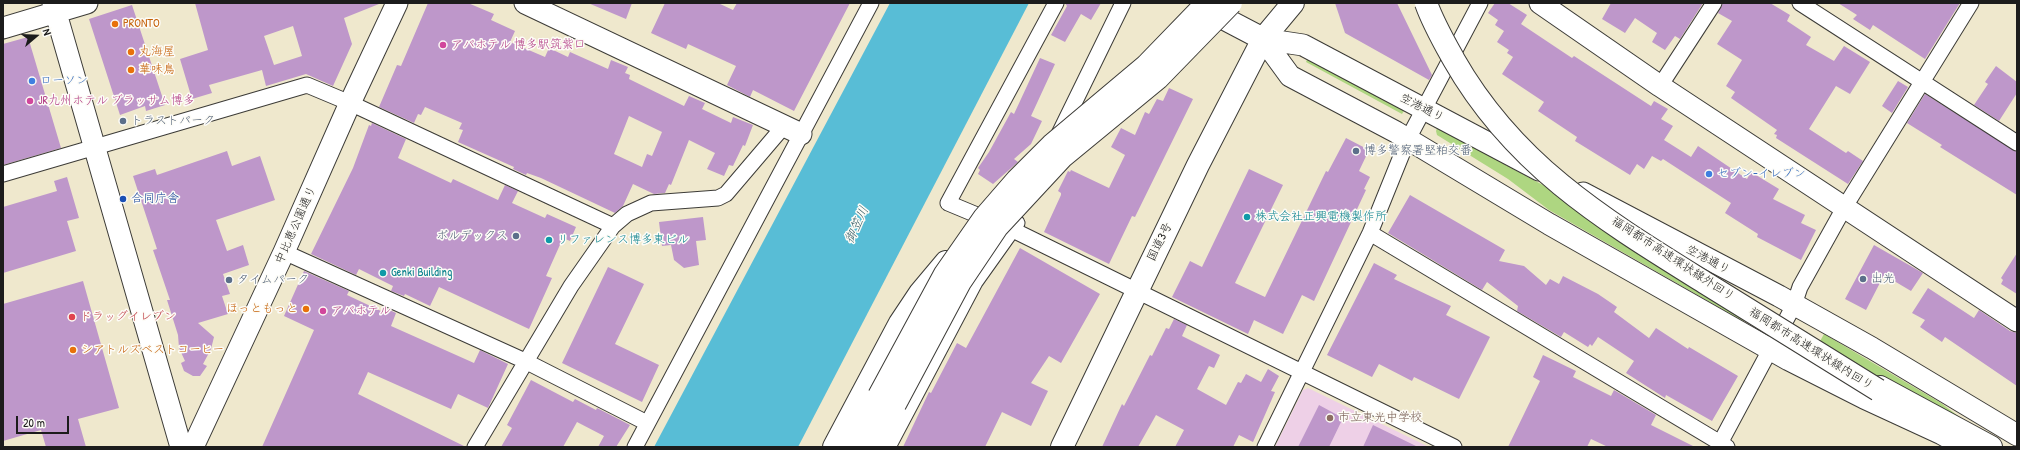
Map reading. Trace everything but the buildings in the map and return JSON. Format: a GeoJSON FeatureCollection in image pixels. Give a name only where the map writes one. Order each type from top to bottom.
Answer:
{"type":"FeatureCollection","features":[{"type":"Feature","properties":{"kind":"highway","name":"空港通り"},"geometry":{"type":"LineString","coordinates":[[1195,3],[1263,39]]}},
{"type":"Feature","properties":{"kind":"highway"},"geometry":{"type":"LineString","coordinates":[[834,447],[900,322],[920,293],[1017,180],[1052,145],[1146,66],[1207,3]]}},
{"type":"Feature","properties":{"kind":"highway"},"geometry":{"type":"LineString","coordinates":[[872,447],[960,282],[997,227],[1062,157],[1158,78],[1231,3]]}},
{"type":"Feature","properties":{"kind":"highway","name":"国道3号"},"geometry":{"type":"LineString","coordinates":[[1062,447],[1198,165],[1263,39],[1273,3]]}},
{"type":"Feature","properties":{"kind":"highway","name":"国道3号"},"geometry":{"type":"LineString","coordinates":[[1263,39],[1293,3]]}},
{"type":"Feature","properties":{"kind":"highway","name":"福岡都市高速環状線内回り"},"geometry":{"type":"LineString","coordinates":[[1426,3],[1448,50],[1487,111],[1508,136],[1561,186],[1666,258],[1879,389],[1977,447]]}},
{"type":"Feature","properties":{"kind":"highway","name":"福岡都市高速環状線外回り"},"geometry":{"type":"LineString","coordinates":[[1429,3],[1447,42],[1489,110],[1511,135],[1563,184],[1614,222],[1879,389],[1982,447]]}},
{"type":"Feature","properties":{"kind":"highway"},"geometry":{"type":"LineString","coordinates":[[852,447],[945,274],[984,218]]}},
{"type":"Feature","properties":{"kind":"highway"},"geometry":{"type":"LineString","coordinates":[[1879,389],[1985,447]]}},
{"type":"Feature","properties":{"kind":"highway"},"geometry":{"type":"LineString","coordinates":[[1879,389],[1991,447]]}},
{"type":"Feature","properties":{"kind":"street"},"geometry":{"type":"LineString","coordinates":[[3,28],[55,8],[87,3]]}},
{"type":"Feature","properties":{"kind":"street","name":"中比恵公園通り"},"geometry":{"type":"LineString","coordinates":[[193,447],[284,252],[350,103],[397,3]]}},
{"type":"Feature","properties":{"kind":"street"},"geometry":{"type":"LineString","coordinates":[[525,3],[792,130]]}},
{"type":"Feature","properties":{"kind":"street"},"geometry":{"type":"LineString","coordinates":[[635,447],[792,130],[871,3]]}},
{"type":"Feature","properties":{"kind":"street"},"geometry":{"type":"LineString","coordinates":[[1056,3],[948,202],[1013,230],[1454,447]]}},
{"type":"Feature","properties":{"kind":"street"},"geometry":{"type":"LineString","coordinates":[[888,447],[975,282],[1013,230],[1123,3]]}},
{"type":"Feature","properties":{"kind":"street"},"geometry":{"type":"LineString","coordinates":[[1265,447],[1370,233],[1408,139],[1480,3]]}},
{"type":"Feature","properties":{"kind":"street"},"geometry":{"type":"LineString","coordinates":[[1540,3],[1660,86],[2017,321]]}},
{"type":"Feature","properties":{"kind":"street"},"geometry":{"type":"LineString","coordinates":[[1660,86],[1714,3]]}},
{"type":"Feature","properties":{"kind":"street"},"geometry":{"type":"LineString","coordinates":[[1800,3],[1923,80],[2017,143]]}},
{"type":"Feature","properties":{"kind":"street"},"geometry":{"type":"LineString","coordinates":[[1370,233],[1722,446],[1770,348],[1794,305],[1800,287],[1844,208],[1971,3]]}},
{"type":"Feature","properties":{"kind":"street"},"geometry":{"type":"LineString","coordinates":[[55,8],[181,447]]}},
{"type":"Feature","properties":{"kind":"street","name":"空港通り"},"geometry":{"type":"LineString","coordinates":[[1263,39],[1303,45],[1794,305],[1872,348],[2017,434]]}},
{"type":"Feature","properties":{"kind":"street","name":"空港通り"},"geometry":{"type":"LineString","coordinates":[[1263,39],[1290,76],[1408,139],[1543,220],[1796,364],[1942,434],[1965,447]]}},
{"type":"Feature","properties":{"kind":"street"},"geometry":{"type":"LineString","coordinates":[[3,174],[307,85],[350,103],[613,226]]}},
{"type":"Feature","properties":{"kind":"street"},"geometry":{"type":"LineString","coordinates":[[475,447],[525,361],[572,286],[613,226],[627,214],[651,203],[718,198],[726,194],[792,130]]}},
{"type":"Feature","properties":{"kind":"street"},"geometry":{"type":"LineString","coordinates":[[284,252],[525,361],[647,424]]}},
{"type":"Feature","properties":{"kind":"shaded area","name":"市立東光中学校"},"geometry":{"type":"Polygon","coordinates":[[[1308,388],[1429,447],[1275,447],[1303,390],[1308,388]]]}},
{"type":"Feature","properties":{"kind":"green space"},"geometry":{"type":"Polygon","coordinates":[[[1308,57],[1405,109],[1402,114],[1306,62],[1308,57]]]}},
{"type":"Feature","properties":{"kind":"green space"},"geometry":{"type":"Polygon","coordinates":[[[1437,128],[1440,128],[1627,230],[1751,304],[1743,321],[1549,210],[1508,179],[1437,135],[1437,128]]]}},
{"type":"Feature","properties":{"kind":"green space"},"geometry":{"type":"Polygon","coordinates":[[[1824,334],[1941,403],[1978,431],[2004,447],[1987,447],[1814,352],[1824,334]]]}},
{"type":"Feature","properties":{"kind":"water","name":"御笠川"},"geometry":{"type":"Polygon","coordinates":[[[890,3],[1029,3],[798,447],[654,447],[890,3]]]}},
{"type":"Feature","properties":{"kind":"place","name":"PRONTO"},"geometry":{"type":"Point","coordinates":[115,24]}},
{"type":"Feature","properties":{"kind":"place","name":"アパホテル 博多駅筑紫口"},"geometry":{"type":"Point","coordinates":[443,45]}},
{"type":"Feature","properties":{"kind":"place","name":"丸海屋"},"geometry":{"type":"Point","coordinates":[131,52]}},
{"type":"Feature","properties":{"kind":"place","name":"華味鳥"},"geometry":{"type":"Point","coordinates":[131,70]}},
{"type":"Feature","properties":{"kind":"place","name":"ローソン"},"geometry":{"type":"Point","coordinates":[32,81]}},
{"type":"Feature","properties":{"kind":"place","name":"JR九州ホテル ブラッサム博多"},"geometry":{"type":"Point","coordinates":[30,101]}},
{"type":"Feature","properties":{"kind":"place","name":"トラストパーク"},"geometry":{"type":"Point","coordinates":[123,121]}},
{"type":"Feature","properties":{"kind":"place","name":"博多警察署堅粕交番"},"geometry":{"type":"Point","coordinates":[1356,151]}},
{"type":"Feature","properties":{"kind":"place","name":"セブン-イレブン"},"geometry":{"type":"Point","coordinates":[1709,174]}},
{"type":"Feature","properties":{"kind":"place","name":"合同庁舎"},"geometry":{"type":"Point","coordinates":[123,199]}},
{"type":"Feature","properties":{"kind":"place","name":"株式会社正興電機製作所"},"geometry":{"type":"Point","coordinates":[1247,217]}},
{"type":"Feature","properties":{"kind":"place","name":"ボルデックス"},"geometry":{"type":"Point","coordinates":[516,236]}},
{"type":"Feature","properties":{"kind":"place","name":"リファレンス博多東ビル"},"geometry":{"type":"Point","coordinates":[549,240]}},
{"type":"Feature","properties":{"kind":"place","name":"Genki Building"},"geometry":{"type":"Point","coordinates":[383,273]}},
{"type":"Feature","properties":{"kind":"place","name":"出光"},"geometry":{"type":"Point","coordinates":[1863,279]}},
{"type":"Feature","properties":{"kind":"place","name":"タイムパーク"},"geometry":{"type":"Point","coordinates":[229,280]}},
{"type":"Feature","properties":{"kind":"place","name":"ほっともっと"},"geometry":{"type":"Point","coordinates":[306,309]}},
{"type":"Feature","properties":{"kind":"place","name":"アパホテル"},"geometry":{"type":"Point","coordinates":[323,311]}},
{"type":"Feature","properties":{"kind":"place","name":"ドラッグイレブン"},"geometry":{"type":"Point","coordinates":[72,317]}},
{"type":"Feature","properties":{"kind":"place","name":"シアトルズベストコーヒー"},"geometry":{"type":"Point","coordinates":[73,350]}},
{"type":"Feature","properties":{"kind":"place","name":"市立東光中学校"},"geometry":{"type":"Point","coordinates":[1330,418]}}]}
